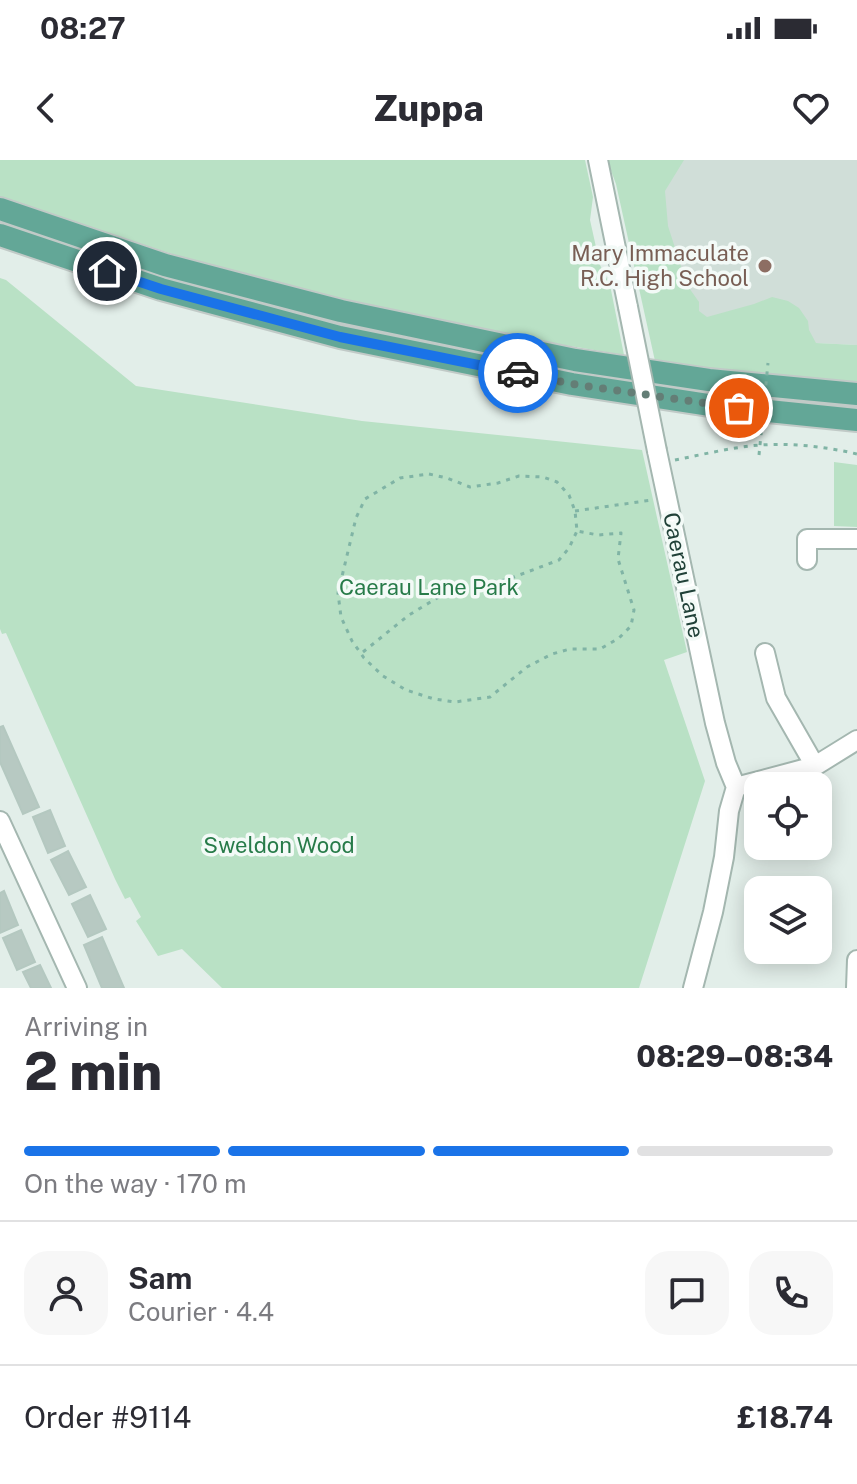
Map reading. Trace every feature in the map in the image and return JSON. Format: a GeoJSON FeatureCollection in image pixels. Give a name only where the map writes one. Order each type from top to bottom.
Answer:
{"type":"FeatureCollection","features":[{"type":"Feature","properties":{"kind":"main road"},"geometry":{"type":"LineString","coordinates":[[0,209],[165,265],[341,311],[575,360],[709,380],[857,394]]}},
{"type":"Feature","properties":{"kind":"main road"},"geometry":{"type":"LineString","coordinates":[[0,235],[161,289],[340,337],[572,384],[709,405],[857,420]]}},
{"type":"Feature","properties":{"kind":"street","name":"Caerau Lane"},"geometry":{"type":"LineString","coordinates":[[598,160],[715,723],[736,787]]}},
{"type":"Feature","properties":{"kind":"street"},"geometry":{"type":"LineString","coordinates":[[807,560],[807,539],[857,539]]}},
{"type":"Feature","properties":{"kind":"street"},"geometry":{"type":"LineString","coordinates":[[765,653],[776,698],[815,766]]}},
{"type":"Feature","properties":{"kind":"street"},"geometry":{"type":"LineString","coordinates":[[693,988],[713,912],[729,811],[736,787],[815,766],[857,740]]}},
{"type":"Feature","properties":{"kind":"street"},"geometry":{"type":"LineString","coordinates":[[0,821],[77,988]]}},
{"type":"Feature","properties":{"kind":"street"},"geometry":{"type":"LineString","coordinates":[[856,988],[857,960]]}},
{"type":"Feature","properties":{"kind":"path"},"geometry":{"type":"LineString","coordinates":[[759,455],[768,363]]}},
{"type":"Feature","properties":{"kind":"path"},"geometry":{"type":"LineString","coordinates":[[664,476],[673,461],[751,446],[772,444],[834,448],[857,454]]}},
{"type":"Feature","properties":{"kind":"path"},"geometry":{"type":"LineString","coordinates":[[361,654],[409,615],[457,586],[506,580],[559,560],[577,531],[569,495],[557,482],[543,477],[519,476],[470,487],[429,474],[400,478],[365,499],[356,518],[338,593],[341,617],[361,654],[383,676],[406,690],[434,699],[455,702],[490,697],[527,667],[552,654],[570,649],[600,649],[619,638],[631,626],[634,610],[618,559],[621,533],[598,535],[577,531]]}},
{"type":"Feature","properties":{"kind":"path"},"geometry":{"type":"LineString","coordinates":[[575,511],[668,498]]}},
{"type":"Feature","properties":{"kind":"shaded area","name":"Mary Immaculate R.C. High School"},"geometry":{"type":"Polygon","coordinates":[[[638,160],[857,160],[857,345],[700,333],[638,160]]]}},
{"type":"Feature","properties":{"kind":"green space"},"geometry":{"type":"Polygon","coordinates":[[[0,160],[585,160],[593,197],[590,220],[600,265],[610,285],[624,355],[464,328],[243,277],[0,198],[0,160]]]}},
{"type":"Feature","properties":{"kind":"green space"},"geometry":{"type":"Polygon","coordinates":[[[607,160],[684,160],[665,191],[668,226],[687,285],[699,302],[699,311],[707,317],[772,297],[788,301],[799,308],[808,321],[816,343],[857,345],[857,387],[730,371],[702,372],[686,365],[655,361],[616,184],[607,160]]]}},
{"type":"Feature","properties":{"kind":"green space","name":"Sweldon Wood"},"geometry":{"type":"Polygon","coordinates":[[[0,278],[136,386],[362,421],[642,450],[687,652],[664,660],[705,781],[639,988],[222,988],[182,949],[158,956],[136,921],[141,917],[130,897],[125,899],[115,879],[6,633],[2,634],[0,629],[0,278]]]}},
{"type":"Feature","properties":{"kind":"green space"},"geometry":{"type":"Polygon","coordinates":[[[834,462],[857,465],[857,527],[834,526],[834,462]]]}},
{"type":"Feature","properties":{"kind":"building"},"geometry":{"type":"Polygon","coordinates":[[[3,726],[39,807],[23,814],[0,762],[0,727],[3,726]]]}},
{"type":"Feature","properties":{"kind":"building"},"geometry":{"type":"Polygon","coordinates":[[[50,810],[65,846],[48,853],[33,817],[50,810]]]}},
{"type":"Feature","properties":{"kind":"building"},"geometry":{"type":"Polygon","coordinates":[[[68,851],[86,887],[69,895],[51,860],[68,851]]]}},
{"type":"Feature","properties":{"kind":"building"},"geometry":{"type":"Polygon","coordinates":[[[4,891],[18,925],[0,933],[0,893],[4,891]]]}},
{"type":"Feature","properties":{"kind":"building"},"geometry":{"type":"Polygon","coordinates":[[[90,895],[106,929],[88,937],[72,904],[90,895]]]}},
{"type":"Feature","properties":{"kind":"building"},"geometry":{"type":"Polygon","coordinates":[[[21,930],[35,962],[17,970],[3,938],[21,930]]]}},
{"type":"Feature","properties":{"kind":"building"},"geometry":{"type":"Polygon","coordinates":[[[102,937],[124,988],[102,988],[84,945],[102,937]]]}},
{"type":"Feature","properties":{"kind":"building"},"geometry":{"type":"Polygon","coordinates":[[[40,965],[51,988],[31,988],[23,972],[40,965]]]}},
{"type":"Feature","properties":{"kind":"way so far"},"geometry":{"type":"LineString","coordinates":[[518,373],[572,384],[739,408]]}},
{"type":"Feature","properties":{"kind":"place","name":"Mary Immaculate R.C. High School"},"geometry":{"type":"Point","coordinates":[765,266]}},
{"type":"Feature","properties":{"kind":"route"},"geometry":{"type":"LineString","coordinates":[[107,271],[161,289],[340,337],[518,373]]}},
{"type":"Feature","properties":{"kind":"park label","name":"Caerau Lane Park"},"geometry":{"type":"Point","coordinates":[429,587]}}]}
